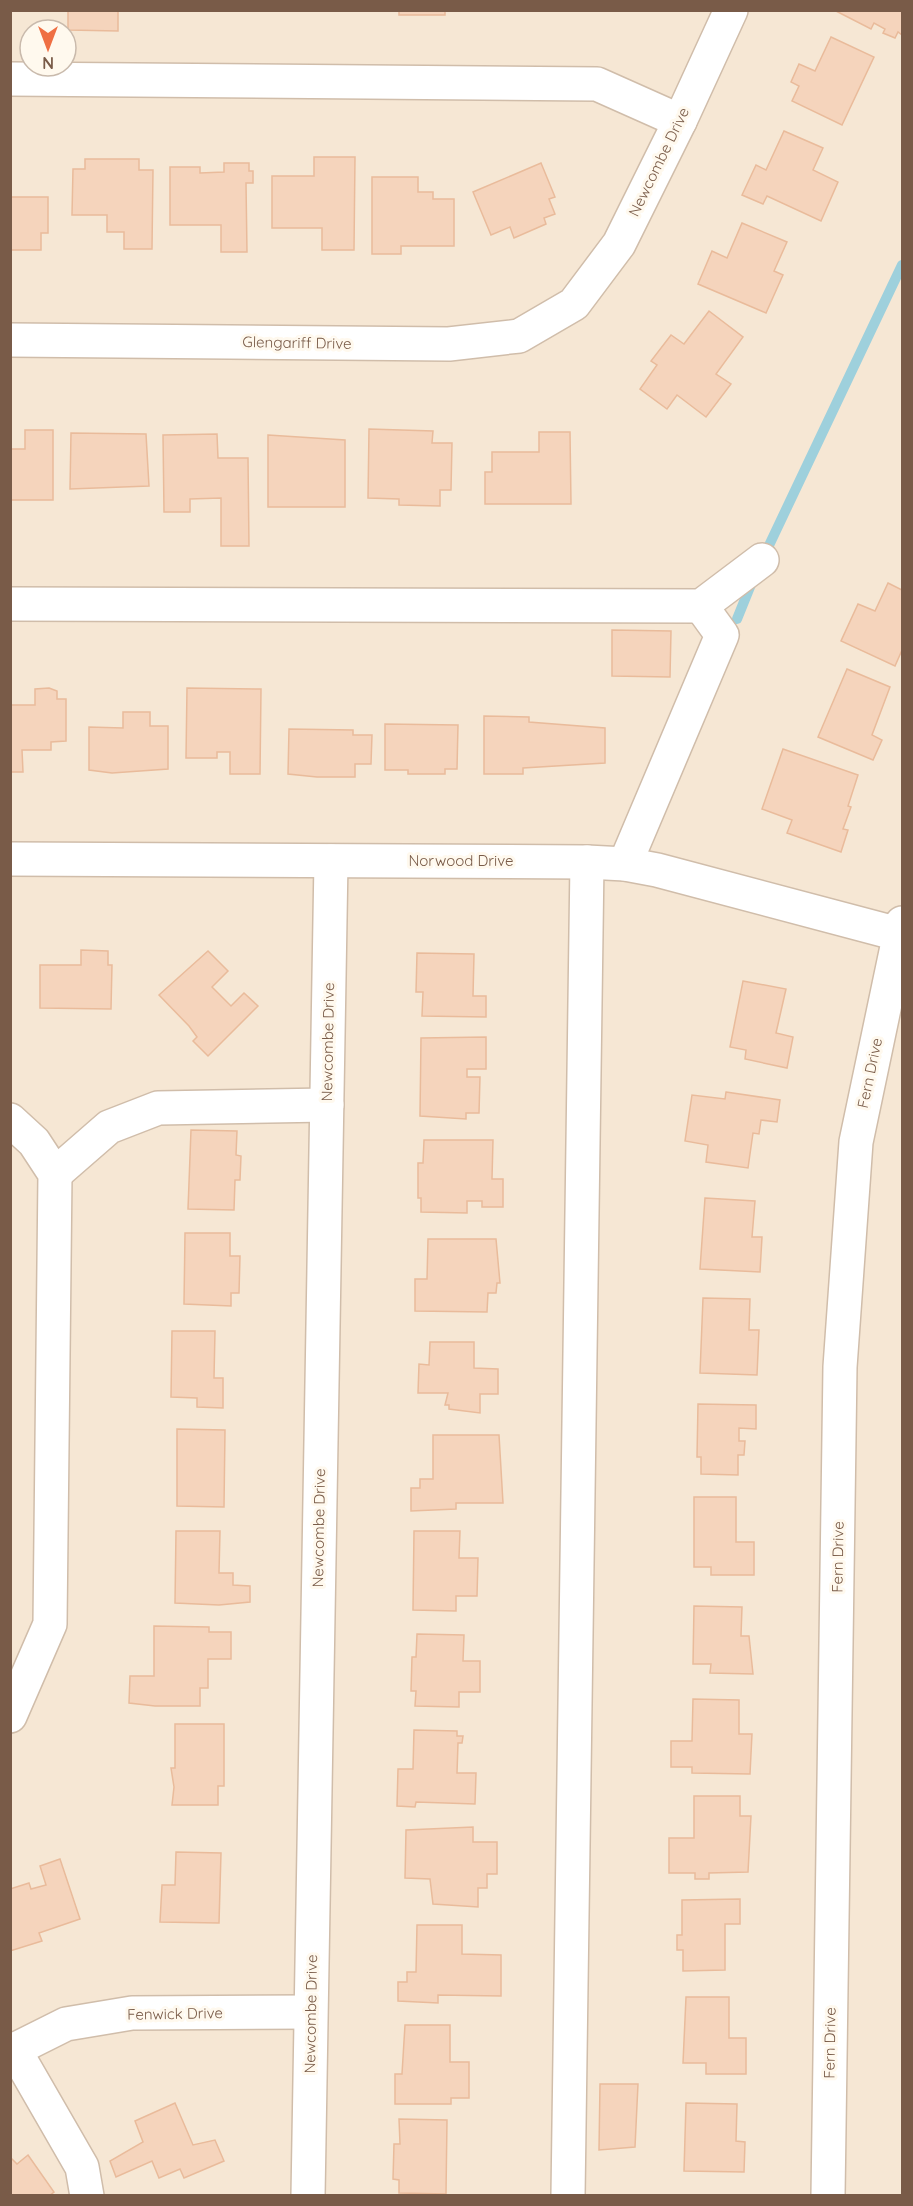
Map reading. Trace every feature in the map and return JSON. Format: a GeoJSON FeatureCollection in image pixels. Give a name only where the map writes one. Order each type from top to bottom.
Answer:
{"type":"FeatureCollection","features":[{"type":"Feature","properties":{"kind":"street","name":"Newcombe Drive"},"geometry":{"type":"LineString","coordinates":[[574,304],[619,244],[680,121],[731,10]]}},
{"type":"Feature","properties":{"kind":"street"},"geometry":{"type":"LineString","coordinates":[[10,79],[597,84],[680,121]]}},
{"type":"Feature","properties":{"kind":"street","name":"Glengariff Drive"},"geometry":{"type":"LineString","coordinates":[[10,340],[449,344],[519,336],[574,304]]}},
{"type":"Feature","properties":{"kind":"street"},"geometry":{"type":"LineString","coordinates":[[10,604],[701,606],[762,560]]}},
{"type":"Feature","properties":{"kind":"street"},"geometry":{"type":"LineString","coordinates":[[626,864],[722,635],[701,606]]}},
{"type":"Feature","properties":{"kind":"street","name":"Norwood Drive"},"geometry":{"type":"LineString","coordinates":[[10,859],[626,864],[901,931]]}},
{"type":"Feature","properties":{"kind":"street","name":"Newcombe Drive"},"geometry":{"type":"LineString","coordinates":[[308,2196],[331,861]]}},
{"type":"Feature","properties":{"kind":"street"},"geometry":{"type":"LineString","coordinates":[[568,2196],[587,862]]}},
{"type":"Feature","properties":{"kind":"street","name":"Fern Drive"},"geometry":{"type":"LineString","coordinates":[[828,2196],[840,1367],[856,1142],[901,931]]}},
{"type":"Feature","properties":{"kind":"street"},"geometry":{"type":"LineString","coordinates":[[55,1174],[109,1127],[158,1108],[327,1105]]}},
{"type":"Feature","properties":{"kind":"street"},"geometry":{"type":"LineString","coordinates":[[10,1120],[34,1142],[55,1174],[50,1624],[10,1716]]}},
{"type":"Feature","properties":{"kind":"street","name":"Fenwick Drive"},"geometry":{"type":"LineString","coordinates":[[12,2051],[66,2024],[132,2013],[310,2012]]}},
{"type":"Feature","properties":{"kind":"street"},"geometry":{"type":"LineString","coordinates":[[12,2051],[82,2168],[87,2196]]}},
{"type":"Feature","properties":{"kind":"shaded area"},"geometry":{"type":"Polygon","coordinates":[[[11,11],[902,11],[902,2195],[11,2195],[11,11]]]}},
{"type":"Feature","properties":{"kind":"building"},"geometry":{"type":"Polygon","coordinates":[[[68,10],[118,10],[118,31],[78,30],[78,18],[68,18],[68,10]]]}},
{"type":"Feature","properties":{"kind":"building"},"geometry":{"type":"Polygon","coordinates":[[[399,10],[445,10],[445,15],[399,15],[399,10]]]}},
{"type":"Feature","properties":{"kind":"building"},"geometry":{"type":"Polygon","coordinates":[[[834,10],[902,10],[902,35],[898,32],[895,38],[883,33],[885,29],[874,23],[871,29],[834,10]]]}},
{"type":"Feature","properties":{"kind":"building"},"geometry":{"type":"Polygon","coordinates":[[[831,37],[874,57],[842,125],[792,101],[799,86],[791,82],[799,64],[815,71],[831,37]]]}},
{"type":"Feature","properties":{"kind":"building"},"geometry":{"type":"Polygon","coordinates":[[[784,131],[823,148],[813,170],[838,182],[821,221],[767,196],[763,204],[742,195],[756,165],[766,170],[784,131]]]}},
{"type":"Feature","properties":{"kind":"building"},"geometry":{"type":"Polygon","coordinates":[[[314,157],[355,157],[354,250],[322,250],[322,228],[272,228],[272,176],[314,176],[314,157]]]}},
{"type":"Feature","properties":{"kind":"building"},"geometry":{"type":"Polygon","coordinates":[[[85,159],[139,159],[139,170],[153,170],[152,249],[124,249],[124,232],[107,232],[107,215],[72,215],[73,169],[85,169],[85,159]]]}},
{"type":"Feature","properties":{"kind":"building"},"geometry":{"type":"Polygon","coordinates":[[[224,163],[249,163],[249,171],[253,171],[253,183],[246,183],[247,252],[221,252],[221,225],[170,225],[170,167],[200,167],[200,173],[224,172],[224,163]]]}},
{"type":"Feature","properties":{"kind":"building"},"geometry":{"type":"Polygon","coordinates":[[[541,163],[555,197],[549,199],[555,214],[544,218],[546,224],[514,238],[510,227],[491,235],[473,192],[541,163]]]}},
{"type":"Feature","properties":{"kind":"building"},"geometry":{"type":"Polygon","coordinates":[[[372,177],[418,177],[418,192],[433,192],[433,199],[454,199],[454,246],[401,246],[401,254],[372,254],[372,177]]]}},
{"type":"Feature","properties":{"kind":"building"},"geometry":{"type":"Polygon","coordinates":[[[10,197],[48,197],[48,233],[41,233],[41,250],[10,250],[10,197]]]}},
{"type":"Feature","properties":{"kind":"building"},"geometry":{"type":"Polygon","coordinates":[[[742,223],[787,242],[774,271],[783,275],[766,313],[698,284],[712,251],[727,258],[742,223]]]}},
{"type":"Feature","properties":{"kind":"building"},"geometry":{"type":"Polygon","coordinates":[[[709,311],[743,337],[716,374],[731,384],[706,417],[677,395],[667,409],[640,389],[657,365],[651,361],[671,335],[684,344],[709,311]]]}},
{"type":"Feature","properties":{"kind":"building"},"geometry":{"type":"Polygon","coordinates":[[[369,429],[433,431],[432,443],[452,443],[451,490],[440,490],[440,506],[399,505],[399,499],[368,498],[369,429]]]}},
{"type":"Feature","properties":{"kind":"building"},"geometry":{"type":"Polygon","coordinates":[[[25,430],[53,430],[53,500],[11,500],[10,507],[10,449],[25,449],[25,430]]]}},
{"type":"Feature","properties":{"kind":"building"},"geometry":{"type":"Polygon","coordinates":[[[539,432],[570,432],[571,504],[485,504],[485,472],[492,472],[492,452],[539,452],[539,432]]]}},
{"type":"Feature","properties":{"kind":"building"},"geometry":{"type":"Polygon","coordinates":[[[71,433],[146,434],[149,486],[70,489],[71,433]]]}},
{"type":"Feature","properties":{"kind":"building"},"geometry":{"type":"Polygon","coordinates":[[[217,434],[218,458],[248,458],[249,546],[221,546],[221,498],[190,499],[190,512],[164,512],[163,435],[217,434]]]}},
{"type":"Feature","properties":{"kind":"building"},"geometry":{"type":"Polygon","coordinates":[[[268,435],[345,440],[345,507],[268,507],[268,435]]]}},
{"type":"Feature","properties":{"kind":"building"},"geometry":{"type":"Polygon","coordinates":[[[888,583],[902,590],[902,650],[895,666],[841,641],[858,604],[875,611],[888,583]]]}},
{"type":"Feature","properties":{"kind":"building"},"geometry":{"type":"Polygon","coordinates":[[[612,630],[671,631],[670,677],[612,676],[612,630]]]}},
{"type":"Feature","properties":{"kind":"building"},"geometry":{"type":"Polygon","coordinates":[[[847,669],[890,687],[872,735],[882,740],[873,760],[818,737],[847,669]]]}},
{"type":"Feature","properties":{"kind":"building"},"geometry":{"type":"Polygon","coordinates":[[[49,688],[57,691],[57,699],[66,699],[66,741],[51,742],[51,750],[22,750],[23,772],[10,772],[10,705],[35,705],[35,689],[49,688]]]}},
{"type":"Feature","properties":{"kind":"building"},"geometry":{"type":"Polygon","coordinates":[[[187,688],[261,689],[260,774],[230,774],[230,752],[217,752],[217,758],[186,758],[187,688]]]}},
{"type":"Feature","properties":{"kind":"building"},"geometry":{"type":"Polygon","coordinates":[[[123,712],[150,712],[150,726],[168,726],[168,769],[112,773],[89,770],[89,727],[123,728],[123,712]]]}},
{"type":"Feature","properties":{"kind":"building"},"geometry":{"type":"Polygon","coordinates":[[[484,716],[529,717],[529,722],[605,728],[605,763],[523,768],[523,774],[484,774],[484,716]]]}},
{"type":"Feature","properties":{"kind":"building"},"geometry":{"type":"Polygon","coordinates":[[[385,724],[458,725],[457,769],[445,769],[445,774],[408,774],[408,770],[385,770],[385,724]]]}},
{"type":"Feature","properties":{"kind":"building"},"geometry":{"type":"Polygon","coordinates":[[[289,729],[353,730],[353,735],[372,735],[371,764],[355,764],[355,777],[288,774],[289,729]]]}},
{"type":"Feature","properties":{"kind":"building"},"geometry":{"type":"Polygon","coordinates":[[[783,749],[858,775],[848,806],[851,807],[843,829],[848,830],[841,852],[787,833],[792,820],[762,809],[783,749]]]}},
{"type":"Feature","properties":{"kind":"building"},"geometry":{"type":"Polygon","coordinates":[[[81,950],[108,951],[108,965],[112,965],[111,1009],[40,1008],[40,965],[81,965],[81,950]]]}},
{"type":"Feature","properties":{"kind":"building"},"geometry":{"type":"Polygon","coordinates":[[[208,951],[228,971],[212,987],[231,1006],[244,993],[258,1006],[208,1056],[193,1041],[197,1037],[189,1026],[159,995],[208,951]]]}},
{"type":"Feature","properties":{"kind":"building"},"geometry":{"type":"Polygon","coordinates":[[[417,953],[474,954],[473,996],[486,996],[486,1017],[422,1016],[423,992],[416,992],[417,953]]]}},
{"type":"Feature","properties":{"kind":"building"},"geometry":{"type":"Polygon","coordinates":[[[743,981],[786,989],[776,1033],[793,1037],[787,1068],[745,1059],[746,1050],[730,1047],[743,981]]]}},
{"type":"Feature","properties":{"kind":"building"},"geometry":{"type":"Polygon","coordinates":[[[486,1037],[486,1069],[467,1069],[467,1077],[480,1077],[479,1113],[466,1113],[466,1119],[420,1116],[421,1038],[486,1037]]]}},
{"type":"Feature","properties":{"kind":"building"},"geometry":{"type":"Polygon","coordinates":[[[726,1092],[780,1100],[777,1122],[761,1120],[759,1134],[753,1133],[748,1168],[706,1162],[708,1145],[685,1141],[692,1095],[725,1099],[726,1092]]]}},
{"type":"Feature","properties":{"kind":"building"},"geometry":{"type":"Polygon","coordinates":[[[191,1130],[237,1131],[236,1155],[241,1156],[240,1180],[235,1180],[234,1210],[188,1209],[191,1130]]]}},
{"type":"Feature","properties":{"kind":"building"},"geometry":{"type":"Polygon","coordinates":[[[424,1140],[493,1140],[492,1179],[503,1179],[503,1207],[482,1207],[482,1201],[467,1201],[467,1213],[421,1212],[421,1198],[418,1198],[418,1163],[423,1163],[424,1140]]]}},
{"type":"Feature","properties":{"kind":"building"},"geometry":{"type":"Polygon","coordinates":[[[705,1198],[755,1201],[752,1237],[762,1237],[760,1272],[700,1269],[705,1198]]]}},
{"type":"Feature","properties":{"kind":"building"},"geometry":{"type":"Polygon","coordinates":[[[185,1233],[230,1233],[230,1256],[240,1256],[239,1293],[231,1293],[231,1306],[184,1304],[185,1233]]]}},
{"type":"Feature","properties":{"kind":"building"},"geometry":{"type":"Polygon","coordinates":[[[428,1239],[496,1239],[500,1283],[497,1283],[496,1293],[488,1293],[487,1312],[415,1311],[415,1279],[427,1279],[428,1239]]]}},
{"type":"Feature","properties":{"kind":"building"},"geometry":{"type":"Polygon","coordinates":[[[703,1298],[750,1299],[749,1330],[759,1330],[757,1375],[700,1373],[703,1298]]]}},
{"type":"Feature","properties":{"kind":"building"},"geometry":{"type":"Polygon","coordinates":[[[172,1331],[215,1331],[214,1378],[223,1378],[223,1408],[197,1407],[197,1398],[171,1397],[172,1331]]]}},
{"type":"Feature","properties":{"kind":"building"},"geometry":{"type":"Polygon","coordinates":[[[430,1342],[474,1342],[474,1368],[498,1369],[498,1394],[480,1394],[480,1413],[449,1409],[449,1405],[445,1405],[448,1393],[418,1393],[419,1364],[429,1365],[430,1342]]]}},
{"type":"Feature","properties":{"kind":"building"},"geometry":{"type":"Polygon","coordinates":[[[698,1404],[756,1405],[756,1429],[739,1428],[739,1441],[745,1441],[744,1455],[738,1455],[738,1475],[701,1474],[701,1457],[697,1457],[698,1404]]]}},
{"type":"Feature","properties":{"kind":"building"},"geometry":{"type":"Polygon","coordinates":[[[177,1429],[225,1430],[224,1507],[177,1506],[177,1429]]]}},
{"type":"Feature","properties":{"kind":"building"},"geometry":{"type":"Polygon","coordinates":[[[433,1435],[499,1435],[503,1503],[456,1503],[456,1509],[411,1511],[411,1488],[420,1488],[420,1479],[433,1479],[433,1435]]]}},
{"type":"Feature","properties":{"kind":"building"},"geometry":{"type":"Polygon","coordinates":[[[694,1497],[736,1497],[736,1542],[754,1542],[754,1575],[711,1575],[711,1567],[694,1567],[694,1497]]]}},
{"type":"Feature","properties":{"kind":"building"},"geometry":{"type":"Polygon","coordinates":[[[176,1531],[220,1531],[219,1573],[233,1573],[233,1585],[250,1586],[250,1602],[219,1605],[175,1603],[176,1531]]]}},
{"type":"Feature","properties":{"kind":"building"},"geometry":{"type":"Polygon","coordinates":[[[414,1531],[460,1531],[459,1558],[478,1558],[477,1596],[456,1596],[456,1611],[413,1610],[414,1531]]]}},
{"type":"Feature","properties":{"kind":"building"},"geometry":{"type":"Polygon","coordinates":[[[694,1606],[742,1607],[741,1636],[749,1636],[753,1674],[710,1673],[711,1664],[693,1664],[694,1606]]]}},
{"type":"Feature","properties":{"kind":"building"},"geometry":{"type":"Polygon","coordinates":[[[154,1626],[209,1627],[209,1632],[231,1632],[231,1659],[208,1659],[208,1688],[200,1688],[200,1706],[155,1706],[129,1703],[130,1676],[154,1676],[154,1626]]]}},
{"type":"Feature","properties":{"kind":"building"},"geometry":{"type":"Polygon","coordinates":[[[417,1634],[464,1635],[463,1661],[480,1661],[480,1692],[459,1692],[459,1707],[415,1706],[416,1691],[411,1691],[412,1657],[416,1657],[417,1634]]]}},
{"type":"Feature","properties":{"kind":"building"},"geometry":{"type":"Polygon","coordinates":[[[693,1699],[739,1700],[739,1734],[752,1734],[750,1774],[692,1773],[692,1767],[671,1767],[671,1741],[692,1741],[693,1699]]]}},
{"type":"Feature","properties":{"kind":"building"},"geometry":{"type":"Polygon","coordinates":[[[175,1724],[224,1724],[224,1786],[218,1786],[218,1805],[172,1805],[174,1787],[171,1768],[175,1768],[175,1724]]]}},
{"type":"Feature","properties":{"kind":"building"},"geometry":{"type":"Polygon","coordinates":[[[414,1730],[457,1731],[457,1736],[463,1736],[462,1743],[458,1743],[457,1773],[476,1773],[475,1804],[416,1802],[415,1807],[397,1806],[398,1769],[413,1769],[414,1730]]]}},
{"type":"Feature","properties":{"kind":"building"},"geometry":{"type":"Polygon","coordinates":[[[694,1796],[740,1796],[740,1816],[751,1816],[748,1872],[709,1873],[709,1879],[695,1879],[695,1873],[669,1873],[669,1838],[694,1838],[694,1796]]]}},
{"type":"Feature","properties":{"kind":"building"},"geometry":{"type":"Polygon","coordinates":[[[473,1827],[473,1842],[497,1842],[497,1874],[487,1874],[487,1888],[478,1888],[478,1907],[433,1904],[430,1879],[405,1878],[406,1830],[473,1827]]]}},
{"type":"Feature","properties":{"kind":"building"},"geometry":{"type":"Polygon","coordinates":[[[176,1852],[221,1853],[219,1923],[160,1922],[162,1885],[175,1885],[176,1852]]]}},
{"type":"Feature","properties":{"kind":"building"},"geometry":{"type":"Polygon","coordinates":[[[60,1859],[80,1919],[39,1933],[42,1941],[10,1951],[10,1889],[29,1883],[31,1889],[46,1885],[40,1866],[60,1859]]]}},
{"type":"Feature","properties":{"kind":"building"},"geometry":{"type":"Polygon","coordinates":[[[740,1899],[740,1924],[725,1924],[725,1970],[683,1971],[683,1950],[677,1950],[677,1935],[682,1935],[682,1900],[740,1899]]]}},
{"type":"Feature","properties":{"kind":"building"},"geometry":{"type":"Polygon","coordinates":[[[417,1925],[462,1925],[462,1954],[501,1955],[501,1996],[438,1995],[438,2003],[398,2001],[398,1982],[407,1982],[407,1972],[416,1972],[417,1925]]]}},
{"type":"Feature","properties":{"kind":"building"},"geometry":{"type":"Polygon","coordinates":[[[686,1997],[729,1997],[729,2038],[746,2038],[746,2074],[706,2074],[706,2063],[683,2063],[686,1997]]]}},
{"type":"Feature","properties":{"kind":"building"},"geometry":{"type":"Polygon","coordinates":[[[405,2025],[450,2025],[450,2062],[469,2062],[469,2098],[451,2098],[451,2104],[395,2104],[395,2074],[402,2074],[405,2025]]]}},
{"type":"Feature","properties":{"kind":"building"},"geometry":{"type":"Polygon","coordinates":[[[600,2084],[638,2084],[635,2147],[599,2150],[600,2084]]]}},
{"type":"Feature","properties":{"kind":"building"},"geometry":{"type":"Polygon","coordinates":[[[175,2103],[193,2145],[215,2140],[224,2161],[184,2178],[180,2169],[159,2178],[152,2161],[116,2177],[110,2161],[143,2142],[135,2121],[175,2103]]]}},
{"type":"Feature","properties":{"kind":"building"},"geometry":{"type":"Polygon","coordinates":[[[686,2103],[737,2104],[736,2141],[745,2142],[744,2172],[684,2171],[686,2103]]]}},
{"type":"Feature","properties":{"kind":"building"},"geometry":{"type":"Polygon","coordinates":[[[399,2119],[447,2120],[446,2194],[399,2193],[399,2180],[393,2179],[394,2144],[400,2144],[399,2119]]]}},
{"type":"Feature","properties":{"kind":"building"},"geometry":{"type":"Polygon","coordinates":[[[28,2155],[54,2192],[49,2196],[10,2196],[10,2157],[17,2164],[28,2155]]]}},
{"type":"Feature","properties":{"kind":"waterway"},"geometry":{"type":"LineString","coordinates":[[763,558],[902,265]]}},
{"type":"Feature","properties":{"kind":"waterway"},"geometry":{"type":"LineString","coordinates":[[737,619],[754,577]]}}]}
